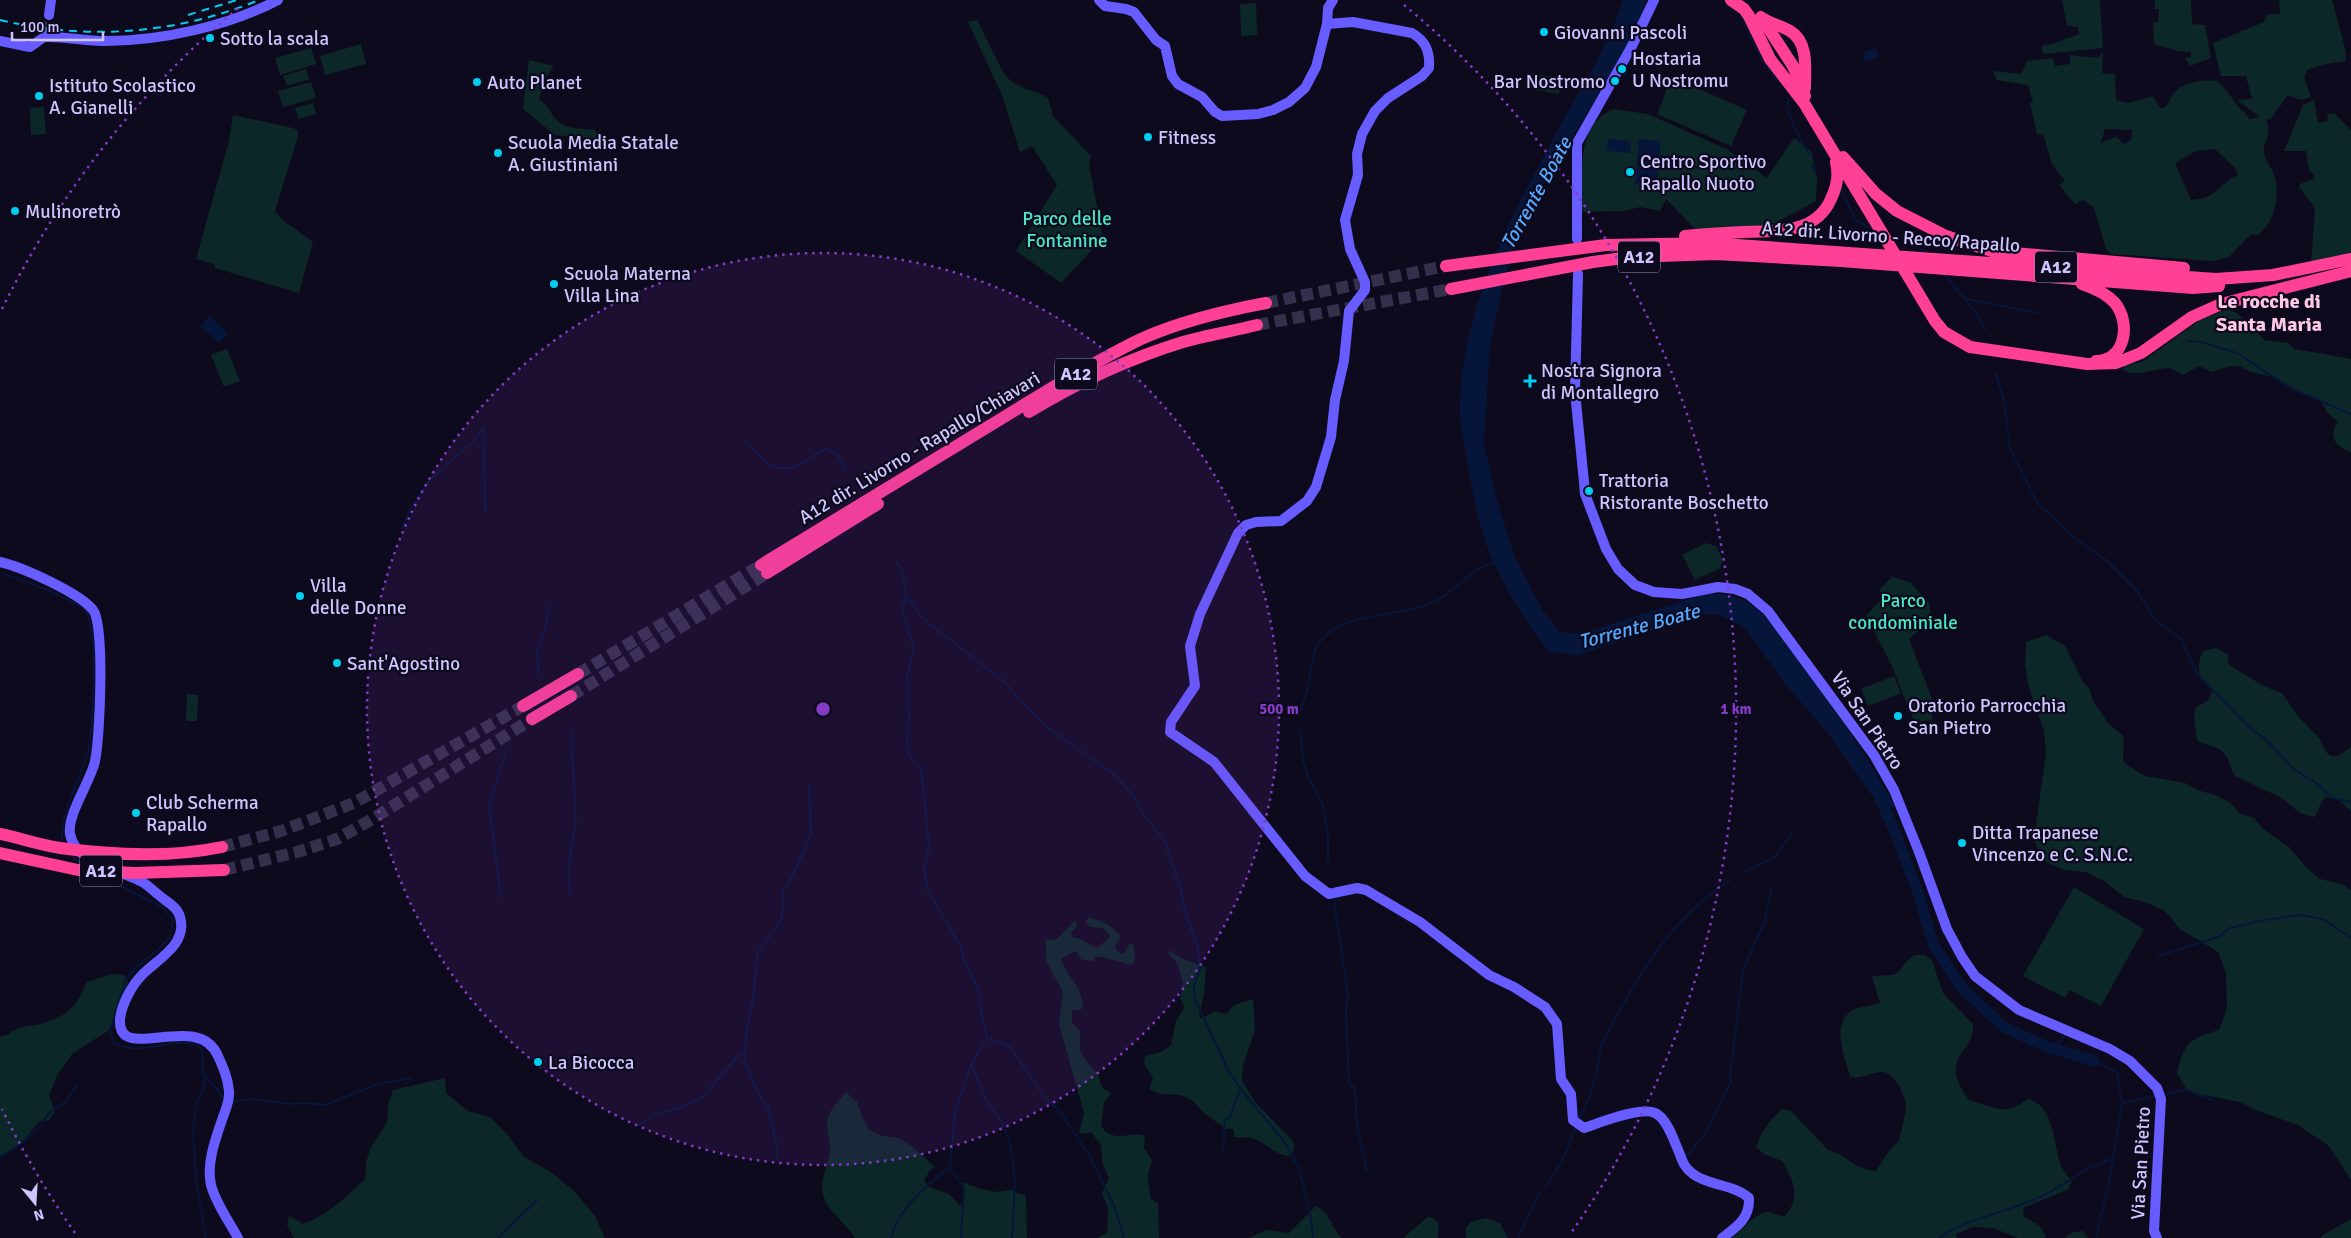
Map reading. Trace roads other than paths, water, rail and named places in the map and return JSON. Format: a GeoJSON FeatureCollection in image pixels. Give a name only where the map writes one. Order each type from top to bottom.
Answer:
{"type":"FeatureCollection","features":[{"type":"Feature","properties":{"kind":"highway"},"geometry":{"type":"LineString","coordinates":[[1731,0],[1794,34],[1804,51],[1798,89]]}},
{"type":"Feature","properties":{"kind":"highway"},"geometry":{"type":"LineString","coordinates":[[1750,10],[1770,59],[1798,89]]}},
{"type":"Feature","properties":{"kind":"highway"},"geometry":{"type":"LineString","coordinates":[[1750,10],[1935,321],[1944,332],[1970,346],[2087,364],[2116,363],[2141,353],[2192,317],[2222,304],[2351,269]]}},
{"type":"Feature","properties":{"kind":"highway"},"geometry":{"type":"LineString","coordinates":[[1606,245],[1651,238],[1789,230],[1813,221],[1825,211],[1837,186],[1837,154]]}},
{"type":"Feature","properties":{"kind":"highway"},"geometry":{"type":"LineString","coordinates":[[1837,154],[1876,194],[1897,211],[1946,236],[1992,251],[2221,272],[2286,272]]}},
{"type":"Feature","properties":{"kind":"highway"},"geometry":{"type":"LineString","coordinates":[[1837,154],[1942,324],[1959,338],[1970,343],[2091,361],[2100,361],[2110,356],[2122,344],[2125,334],[2122,313],[2100,291],[2065,278]]}},
{"type":"Feature","properties":{"kind":"highway","name":"A12 dir. Livorno - Recco/Rapallo"},"geometry":{"type":"LineString","coordinates":[[1606,245],[1709,243],[1841,256],[2216,279],[2273,275],[2351,259]]}},
{"type":"Feature","properties":{"kind":"highway","name":"A12"},"geometry":{"type":"LineString","coordinates":[[1446,266],[1522,254],[1606,245]]}},
{"type":"Feature","properties":{"kind":"highway","name":"A12"},"geometry":{"type":"LineString","coordinates":[[1451,289],[1593,262],[1631,257],[1716,254],[1841,256],[2065,278],[2193,288],[2283,281],[2351,269]]}},
{"type":"Feature","properties":{"kind":"highway","name":"A12 dir. Livorno - Rapallo/Chiavari"},"geometry":{"type":"LineString","coordinates":[[903,484],[1063,381],[1141,339],[1182,323],[1222,311],[1266,303]]}},
{"type":"Feature","properties":{"kind":"highway","name":"A12"},"geometry":{"type":"LineString","coordinates":[[764,569],[903,484],[1041,404],[1090,378],[1147,354],[1185,342],[1257,325]]}},
{"type":"Feature","properties":{"kind":"highway"},"geometry":{"type":"LineString","coordinates":[[523,706],[578,674]]}},
{"type":"Feature","properties":{"kind":"highway"},"geometry":{"type":"LineString","coordinates":[[532,719],[571,696]]}},
{"type":"Feature","properties":{"kind":"highway","name":"A12"},"geometry":{"type":"LineString","coordinates":[[0,834],[59,848],[107,852],[200,852],[222,847]]}},
{"type":"Feature","properties":{"kind":"highway","name":"A12"},"geometry":{"type":"LineString","coordinates":[[0,853],[78,870],[135,874],[224,870]]}},
{"type":"Feature","properties":{"kind":"street"},"geometry":{"type":"LineString","coordinates":[[49,15],[50,0]]}},
{"type":"Feature","properties":{"kind":"street"},"geometry":{"type":"LineString","coordinates":[[0,42],[30,47],[45,35],[107,41],[161,36],[204,28],[278,0]]}},
{"type":"Feature","properties":{"kind":"street"},"geometry":{"type":"LineString","coordinates":[[1100,2],[1134,12],[1156,40],[1165,46],[1172,76],[1178,84],[1202,97],[1215,112],[1222,116],[1258,114],[1273,110],[1289,102],[1305,88],[1316,67],[1327,24],[1328,8],[1333,0]]}},
{"type":"Feature","properties":{"kind":"street"},"geometry":{"type":"LineString","coordinates":[[1577,239],[1577,143],[1649,12],[1653,0]]}},
{"type":"Feature","properties":{"kind":"street"},"geometry":{"type":"LineString","coordinates":[[1327,24],[1372,24],[1412,33],[1419,37],[1426,46],[1430,59],[1430,68],[1388,98],[1375,111],[1362,134],[1357,154],[1358,175],[1345,220],[1350,249],[1366,282],[1365,290],[1349,311],[1344,361],[1335,400],[1331,437],[1316,487],[1308,501],[1281,521],[1256,522],[1246,525],[1238,533],[1218,574],[1192,638],[1190,656],[1195,686],[1171,722],[1170,732],[1214,762],[1293,861],[1319,888],[1329,894],[1357,888],[1366,890],[1420,922],[1489,975],[1514,987],[1545,1007],[1557,1024],[1560,1079],[1570,1094],[1574,1120],[1584,1128],[1610,1119],[1645,1112],[1655,1113],[1664,1122],[1677,1146],[1683,1166],[1694,1175],[1741,1191],[1749,1198],[1749,1207],[1745,1218],[1722,1238]]}},
{"type":"Feature","properties":{"kind":"street","name":"Via San Pietro"},"geometry":{"type":"LineString","coordinates":[[1578,274],[1575,392],[1584,482],[1586,494],[1606,549],[1618,569],[1635,585],[1654,592],[1682,594],[1718,587],[1743,591],[1768,611],[1874,755],[1898,799],[1947,929],[1969,968],[1985,984],[2019,1010],[2102,1045],[2123,1057],[2158,1088],[2160,1098],[2154,1230],[2157,1238]]}},
{"type":"Feature","properties":{"kind":"street"},"geometry":{"type":"LineString","coordinates":[[0,562],[52,583],[88,605],[98,619],[101,651],[95,762],[72,818],[70,832],[72,840],[83,855],[92,862],[104,865],[143,883],[177,909],[181,922],[180,935],[172,948],[134,984],[121,1015],[121,1026],[124,1033],[134,1039],[141,1040],[179,1035],[194,1036],[208,1040],[215,1049],[227,1077],[230,1093],[214,1146],[210,1170],[211,1184],[217,1200],[238,1238]]}},
{"type":"Feature","properties":{"kind":"water"},"geometry":{"type":"Polygon","coordinates":[[[1623,0],[1647,0],[1640,22],[1622,56],[1551,172],[1519,231],[1502,289],[1490,345],[1484,444],[1497,500],[1515,557],[1543,611],[1560,632],[1580,634],[1708,593],[1724,594],[1744,600],[1755,607],[1770,622],[1817,684],[1858,745],[1896,808],[1878,804],[1827,732],[1786,685],[1744,627],[1719,615],[1701,614],[1579,655],[1549,652],[1531,628],[1514,600],[1498,572],[1486,544],[1474,498],[1460,418],[1463,370],[1470,330],[1481,292],[1513,216],[1599,56],[1623,0]]]}},
{"type":"Feature","properties":{"kind":"water"},"geometry":{"type":"Polygon","coordinates":[[[1876,48],[1878,57],[1865,62],[1863,56],[1866,51],[1876,48]]]}},
{"type":"Feature","properties":{"kind":"water"},"geometry":{"type":"Polygon","coordinates":[[[1608,139],[1631,141],[1630,153],[1607,151],[1608,139]]]}},
{"type":"Feature","properties":{"kind":"water"},"geometry":{"type":"Polygon","coordinates":[[[1639,139],[1661,141],[1657,186],[1635,184],[1639,139]]]}},
{"type":"Feature","properties":{"kind":"water"},"geometry":{"type":"Polygon","coordinates":[[[209,316],[228,333],[219,343],[200,326],[209,316]]]}},
{"type":"Feature","properties":{"kind":"waterway"},"geometry":{"type":"LineString","coordinates":[[1742,17],[1762,59],[1779,81]]}},
{"type":"Feature","properties":{"kind":"waterway"},"geometry":{"type":"LineString","coordinates":[[1788,99],[1792,121],[1809,154]]}},
{"type":"Feature","properties":{"kind":"waterway"},"geometry":{"type":"LineString","coordinates":[[1811,164],[1816,172]]}},
{"type":"Feature","properties":{"kind":"waterway"},"geometry":{"type":"LineString","coordinates":[[1841,188],[1855,220],[1870,228]]}},
{"type":"Feature","properties":{"kind":"waterway"},"geometry":{"type":"LineString","coordinates":[[1902,240],[1916,245],[1926,253]]}},
{"type":"Feature","properties":{"kind":"waterway"},"geometry":{"type":"LineString","coordinates":[[1944,274],[1976,312],[1985,330]]}},
{"type":"Feature","properties":{"kind":"waterway"},"geometry":{"type":"LineString","coordinates":[[1963,298],[2038,313]]}},
{"type":"Feature","properties":{"kind":"waterway"},"geometry":{"type":"LineString","coordinates":[[2188,341],[2201,342],[2237,353],[2288,387],[2351,414]]}},
{"type":"Feature","properties":{"kind":"waterway"},"geometry":{"type":"LineString","coordinates":[[1995,372],[2004,400],[2010,449],[2037,503],[2077,540],[2106,560],[2137,591],[2156,621],[2181,639],[2198,675],[2251,729],[2264,738],[2294,769],[2319,785],[2332,798],[2351,802]]}},
{"type":"Feature","properties":{"kind":"waterway"},"geometry":{"type":"LineString","coordinates":[[484,426],[485,512]]}},
{"type":"Feature","properties":{"kind":"waterway"},"geometry":{"type":"LineString","coordinates":[[402,528],[410,509],[429,480],[473,442],[484,426]]}},
{"type":"Feature","properties":{"kind":"waterway"},"geometry":{"type":"LineString","coordinates":[[746,441],[759,456],[772,466],[779,468],[796,466],[826,449],[837,454],[846,470]]}},
{"type":"Feature","properties":{"kind":"waterway"},"geometry":{"type":"LineString","coordinates":[[891,1238],[894,1228],[906,1208],[923,1190],[950,1167],[955,1112],[971,1065],[987,1037],[981,1012],[979,992],[964,960],[961,947],[928,891],[924,868],[929,847],[922,777],[920,768],[908,753],[907,745],[909,716],[907,676],[914,650],[903,611],[906,594],[902,569],[895,561]]}},
{"type":"Feature","properties":{"kind":"waterway"},"geometry":{"type":"LineString","coordinates":[[1299,715],[1307,690],[1314,654],[1324,637],[1336,628],[1351,622],[1418,608],[1432,603],[1449,593],[1478,569],[1496,562]]}},
{"type":"Feature","properties":{"kind":"waterway"},"geometry":{"type":"LineString","coordinates":[[0,573],[33,584],[77,604],[84,609],[89,618],[92,635],[94,679],[92,725],[87,755],[70,799],[64,821],[62,842]]}},
{"type":"Feature","properties":{"kind":"waterway"},"geometry":{"type":"LineString","coordinates":[[906,594],[920,615],[1006,683],[1020,701],[1047,727],[1116,776],[1135,798],[1139,808],[1165,842],[1198,949],[1200,968],[1194,986],[1195,999],[1229,1072],[1283,1140],[1299,1168],[1311,1219],[1313,1238]]}},
{"type":"Feature","properties":{"kind":"waterway"},"geometry":{"type":"LineString","coordinates":[[539,675],[537,651],[545,631],[549,605]]}},
{"type":"Feature","properties":{"kind":"waterway"},"geometry":{"type":"LineString","coordinates":[[1300,730],[1303,760],[1308,777],[1322,802],[1328,836],[1328,860]]}},
{"type":"Feature","properties":{"kind":"waterway"},"geometry":{"type":"LineString","coordinates":[[570,895],[568,870],[576,819],[571,731]]}},
{"type":"Feature","properties":{"kind":"waterway"},"geometry":{"type":"LineString","coordinates":[[501,898],[489,805],[507,748]]}},
{"type":"Feature","properties":{"kind":"waterway"},"geometry":{"type":"LineString","coordinates":[[777,1159],[776,1141],[768,1108],[759,1095],[745,1062],[746,1034],[754,993],[757,954],[780,922],[784,906],[783,891],[794,873],[811,834],[809,785]]}},
{"type":"Feature","properties":{"kind":"waterway","name":"Torrente Boate"},"geometry":{"type":"LineString","coordinates":[[1877,793],[1893,827],[1917,890],[1934,946],[1962,988],[2004,1027],[2045,1046],[2094,1061]]}},
{"type":"Feature","properties":{"kind":"waterway"},"geometry":{"type":"LineString","coordinates":[[1744,872],[1775,857],[1791,834]]}},
{"type":"Feature","properties":{"kind":"waterway"},"geometry":{"type":"LineString","coordinates":[[70,854],[82,865]]}},
{"type":"Feature","properties":{"kind":"waterway"},"geometry":{"type":"LineString","coordinates":[[103,877],[164,908],[173,921],[169,938],[159,949],[136,967],[126,979],[110,1031],[114,1043],[135,1048],[174,1043],[194,1044]]}},
{"type":"Feature","properties":{"kind":"waterway"},"geometry":{"type":"LineString","coordinates":[[1600,1053],[1601,1046],[1627,998],[1655,953],[1690,913],[1732,879]]}},
{"type":"Feature","properties":{"kind":"waterway"},"geometry":{"type":"LineString","coordinates":[[1685,1158],[1705,1134],[1731,1081],[1743,969],[1764,923],[1772,888]]}},
{"type":"Feature","properties":{"kind":"waterway"},"geometry":{"type":"LineString","coordinates":[[1334,900],[1348,995],[1346,1011],[1349,1083],[1355,1088],[1357,1126],[1367,1172]]}},
{"type":"Feature","properties":{"kind":"waterway"},"geometry":{"type":"LineString","coordinates":[[2158,956],[2218,937],[2230,928],[2264,920],[2301,915],[2326,920],[2351,937]]}},
{"type":"Feature","properties":{"kind":"waterway"},"geometry":{"type":"LineString","coordinates":[[2053,1049],[2067,1033]]}},
{"type":"Feature","properties":{"kind":"waterway"},"geometry":{"type":"LineString","coordinates":[[987,1037],[1011,1048],[1043,1095],[1061,1113],[1089,1155],[1115,1208],[1124,1238]]}},
{"type":"Feature","properties":{"kind":"waterway"},"geometry":{"type":"LineString","coordinates":[[196,1044],[202,1049],[204,1087],[196,1106],[193,1131],[196,1179],[206,1238]]}},
{"type":"Feature","properties":{"kind":"waterway"},"geometry":{"type":"LineString","coordinates":[[638,1125],[655,1115],[679,1108],[702,1098],[737,1057],[744,1052]]}},
{"type":"Feature","properties":{"kind":"waterway"},"geometry":{"type":"LineString","coordinates":[[1578,1119],[1586,1106],[1592,1088],[1599,1055]]}},
{"type":"Feature","properties":{"kind":"waterway"},"geometry":{"type":"LineString","coordinates":[[2094,1061],[2117,1072],[2122,1103],[2110,1178],[2096,1238]]}},
{"type":"Feature","properties":{"kind":"waterway"},"geometry":{"type":"LineString","coordinates":[[972,1066],[985,1098],[1002,1123],[1011,1146],[1015,1183],[1012,1238]]}},
{"type":"Feature","properties":{"kind":"waterway"},"geometry":{"type":"LineString","coordinates":[[205,1075],[224,1098]]}},
{"type":"Feature","properties":{"kind":"waterway"},"geometry":{"type":"LineString","coordinates":[[231,1102],[255,1099],[288,1104],[307,1103],[325,1105],[378,1084],[411,1078]]}},
{"type":"Feature","properties":{"kind":"waterway"},"geometry":{"type":"LineString","coordinates":[[0,1158],[18,1146],[42,1125],[48,1114],[66,1101],[77,1085]]}},
{"type":"Feature","properties":{"kind":"waterway"},"geometry":{"type":"LineString","coordinates":[[1223,1150],[1225,1120],[1230,1116],[1240,1090]]}},
{"type":"Feature","properties":{"kind":"waterway"},"geometry":{"type":"LineString","coordinates":[[2163,1094],[2187,1090],[2213,1100]]}},
{"type":"Feature","properties":{"kind":"waterway"},"geometry":{"type":"LineString","coordinates":[[2122,1103],[2156,1096]]}},
{"type":"Feature","properties":{"kind":"waterway"},"geometry":{"type":"LineString","coordinates":[[1545,1188],[1563,1160],[1576,1126]]}},
{"type":"Feature","properties":{"kind":"waterway"},"geometry":{"type":"LineString","coordinates":[[1939,1238],[1962,1225],[2038,1198],[2084,1171],[2113,1159]]}},
{"type":"Feature","properties":{"kind":"waterway"},"geometry":{"type":"LineString","coordinates":[[950,1168],[964,1187],[961,1238]]}},
{"type":"Feature","properties":{"kind":"waterway"},"geometry":{"type":"LineString","coordinates":[[1518,1238],[1539,1194]]}},
{"type":"Feature","properties":{"kind":"waterway"},"geometry":{"type":"LineString","coordinates":[[498,1238],[537,1200]]}},
{"type":"Feature","properties":{"kind":"tunnel"},"geometry":{"type":"LineString","coordinates":[[45,32],[49,15]]}},
{"type":"Feature","properties":{"kind":"tunnel"},"geometry":{"type":"LineString","coordinates":[[1266,303],[1446,266]]}},
{"type":"Feature","properties":{"kind":"tunnel"},"geometry":{"type":"LineString","coordinates":[[1257,325],[1451,289]]}},
{"type":"Feature","properties":{"kind":"tunnel"},"geometry":{"type":"LineString","coordinates":[[578,674],[761,565]]}},
{"type":"Feature","properties":{"kind":"tunnel"},"geometry":{"type":"LineString","coordinates":[[571,696],[767,573]]}},
{"type":"Feature","properties":{"kind":"tunnel"},"geometry":{"type":"LineString","coordinates":[[222,847],[281,831],[354,803],[523,706]]}},
{"type":"Feature","properties":{"kind":"tunnel"},"geometry":{"type":"LineString","coordinates":[[224,870],[297,852],[337,839],[532,719]]}},
{"type":"Feature","properties":{"kind":"railway"},"geometry":{"type":"LineString","coordinates":[[188,15],[237,0]]}},
{"type":"Feature","properties":{"kind":"railway"},"geometry":{"type":"LineString","coordinates":[[0,20],[32,27],[65,31],[131,31],[164,27],[196,20],[259,0]]}},
{"type":"Feature","properties":{"kind":"place","name":"Giovanni Pascoli"},"geometry":{"type":"Point","coordinates":[1544,32]}},
{"type":"Feature","properties":{"kind":"place","name":"Sotto la scala"},"geometry":{"type":"Point","coordinates":[210,38]}},
{"type":"Feature","properties":{"kind":"place","name":"Hostaria U Nostromu"},"geometry":{"type":"Point","coordinates":[1622,69]}},
{"type":"Feature","properties":{"kind":"place","name":"Bar Nostromo"},"geometry":{"type":"Point","coordinates":[1615,81]}},
{"type":"Feature","properties":{"kind":"place","name":"Auto Planet"},"geometry":{"type":"Point","coordinates":[477,82]}},
{"type":"Feature","properties":{"kind":"place","name":"Istituto Scolastico A. Gianelli"},"geometry":{"type":"Point","coordinates":[39,96]}},
{"type":"Feature","properties":{"kind":"place","name":"Fitness"},"geometry":{"type":"Point","coordinates":[1148,137]}},
{"type":"Feature","properties":{"kind":"place","name":"Scuola Media Statale A. Giustiniani"},"geometry":{"type":"Point","coordinates":[498,153]}},
{"type":"Feature","properties":{"kind":"place","name":"Centro Sportivo Rapallo Nuoto"},"geometry":{"type":"Point","coordinates":[1630,172]}},
{"type":"Feature","properties":{"kind":"place","name":"Mulinoretrò"},"geometry":{"type":"Point","coordinates":[15,211]}},
{"type":"Feature","properties":{"kind":"place","name":"Scuola Materna Villa Lina"},"geometry":{"type":"Point","coordinates":[554,284]}},
{"type":"Feature","properties":{"kind":"place","name":"Nostra Signora di Montallegro"},"geometry":{"type":"Point","coordinates":[1530,381]}},
{"type":"Feature","properties":{"kind":"place","name":"Trattoria Ristorante Boschetto"},"geometry":{"type":"Point","coordinates":[1589,491]}},
{"type":"Feature","properties":{"kind":"place","name":"Villa delle Donne"},"geometry":{"type":"Point","coordinates":[300,596]}},
{"type":"Feature","properties":{"kind":"place","name":"Sant'Agostino"},"geometry":{"type":"Point","coordinates":[337,663]}},
{"type":"Feature","properties":{"kind":"place","name":"Oratorio Parrocchia San Pietro"},"geometry":{"type":"Point","coordinates":[1898,716]}},
{"type":"Feature","properties":{"kind":"place","name":"Club Scherma Rapallo"},"geometry":{"type":"Point","coordinates":[136,813]}},
{"type":"Feature","properties":{"kind":"place","name":"Ditta Trapanese Vincenzo e C. S.N.C."},"geometry":{"type":"Point","coordinates":[1962,843]}},
{"type":"Feature","properties":{"kind":"place","name":"La Bicocca"},"geometry":{"type":"Point","coordinates":[538,1062]}},
{"type":"Feature","properties":{"kind":"district","name":"Le rocche di Santa Maria"},"geometry":{"type":"Point","coordinates":[2269,312]}},
{"type":"Feature","properties":{"kind":"park label","name":"Parco delle Fontanine"},"geometry":{"type":"Point","coordinates":[1067,229]}},
{"type":"Feature","properties":{"kind":"park label","name":"Parco condominiale"},"geometry":{"type":"Point","coordinates":[1903,611]}}]}
